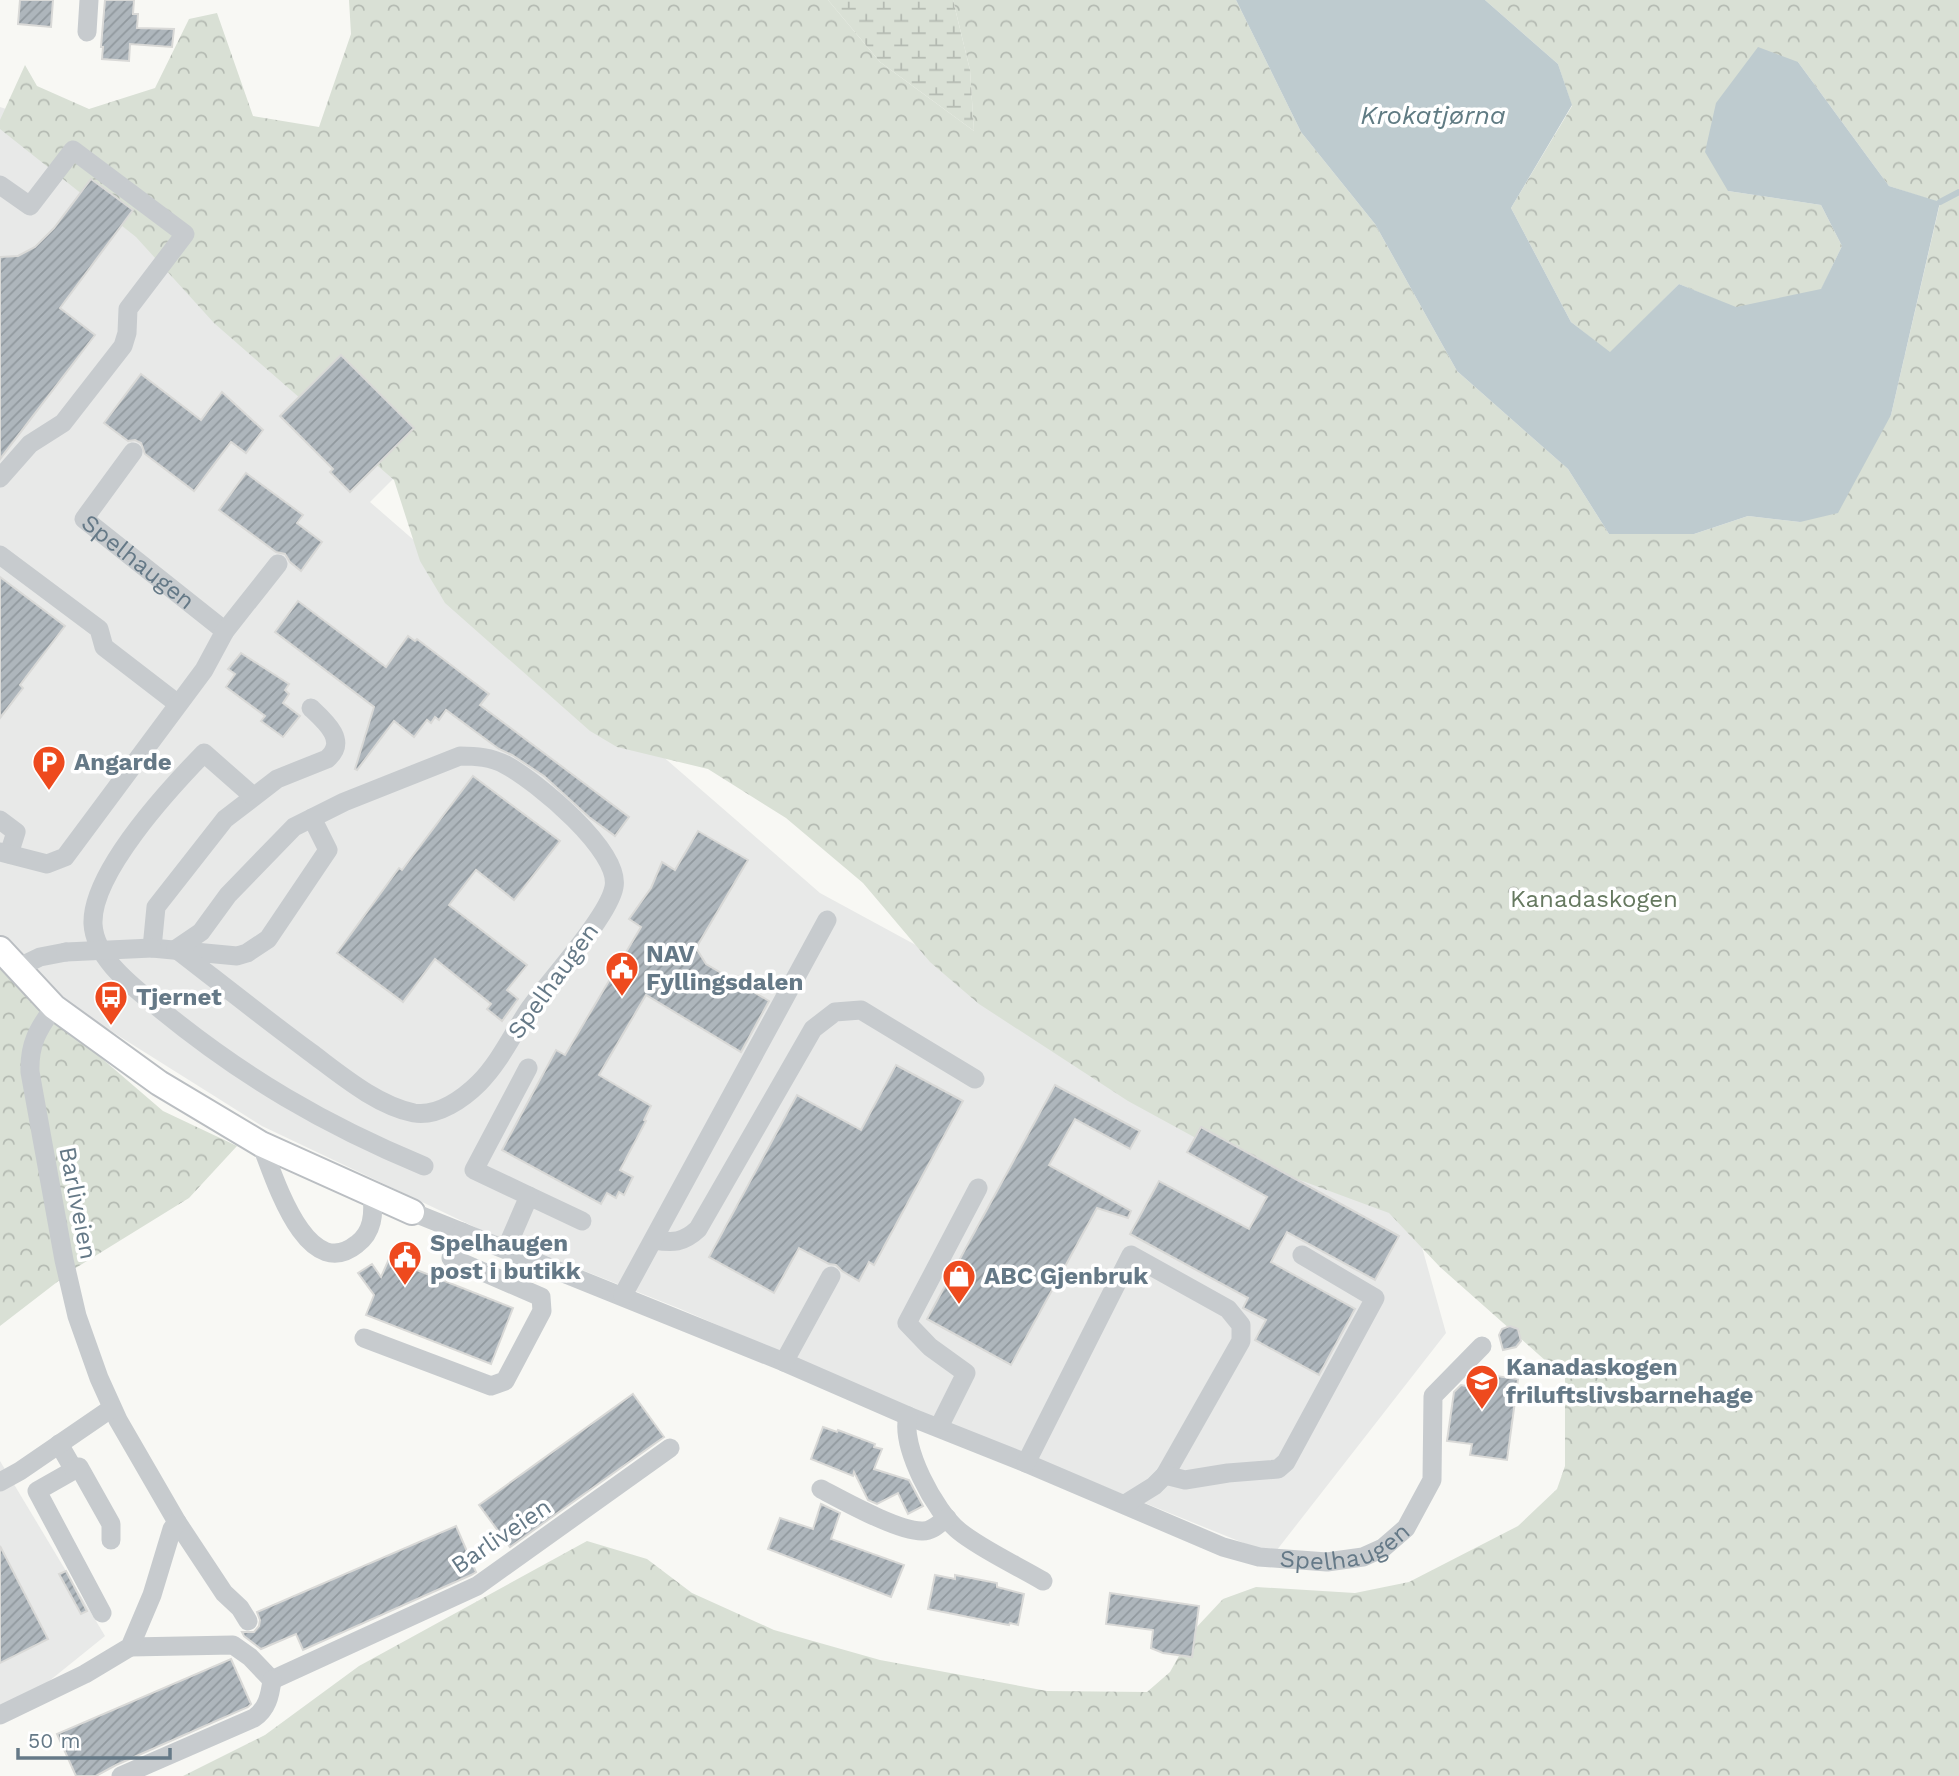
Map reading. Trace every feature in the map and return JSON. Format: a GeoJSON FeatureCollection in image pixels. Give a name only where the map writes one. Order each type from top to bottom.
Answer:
{"type":"FeatureCollection","features":[{"type":"Feature","properties":{"kind":"main road","name":"Spelhaugen"},"geometry":{"type":"LineString","coordinates":[[0,949],[54,1007],[159,1083],[261,1144],[412,1212]]}},
{"type":"Feature","properties":{"kind":"street"},"geometry":{"type":"LineString","coordinates":[[87,32],[89,0]]}},
{"type":"Feature","properties":{"kind":"street"},"geometry":{"type":"LineString","coordinates":[[0,185],[30,206],[73,149],[185,234],[128,309],[127,333],[123,346],[63,423],[30,444],[0,478]]}},
{"type":"Feature","properties":{"kind":"street","name":"Spelhaugen"},"geometry":{"type":"LineString","coordinates":[[133,452],[84,519],[225,631]]}},
{"type":"Feature","properties":{"kind":"street"},"geometry":{"type":"LineString","coordinates":[[0,555],[99,629],[104,647],[178,704]]}},
{"type":"Feature","properties":{"kind":"street","name":"Spelhaugen"},"geometry":{"type":"LineString","coordinates":[[4,853],[47,864],[65,857],[204,670],[225,631],[278,564]]}},
{"type":"Feature","properties":{"kind":"street"},"geometry":{"type":"LineString","coordinates":[[152,948],[156,907],[225,818],[277,779],[327,760],[333,754],[336,746],[332,729],[311,708]]}},
{"type":"Feature","properties":{"kind":"street"},"geometry":{"type":"LineString","coordinates":[[253,796],[204,753],[157,802],[120,854],[95,907],[93,922],[100,945],[130,984],[238,1069],[333,1125],[424,1166]]}},
{"type":"Feature","properties":{"kind":"street","name":"Spelhaugen"},"geometry":{"type":"LineString","coordinates":[[460,756],[481,756],[504,764],[557,803],[600,846],[614,873],[615,885],[611,897],[597,920],[552,977],[489,1070],[466,1095],[451,1105],[425,1114],[402,1109],[381,1100],[345,1077],[176,948],[201,932],[228,895],[294,827],[312,818],[344,802],[460,756]]}},
{"type":"Feature","properties":{"kind":"street"},"geometry":{"type":"LineString","coordinates":[[17,968],[40,957],[66,952],[176,948],[237,956],[247,953],[268,939],[328,850],[312,818]]}},
{"type":"Feature","properties":{"kind":"street"},"geometry":{"type":"LineString","coordinates":[[0,820],[16,832],[4,853]]}},
{"type":"Feature","properties":{"kind":"street"},"geometry":{"type":"LineString","coordinates":[[623,1295],[827,920]]}},
{"type":"Feature","properties":{"kind":"street","name":"Barliveien"},"geometry":{"type":"LineString","coordinates":[[54,1007],[41,1025],[29,1054],[34,1100],[76,1316],[112,1408],[177,1522],[223,1593],[240,1608],[248,1621]]}},
{"type":"Feature","properties":{"kind":"street"},"geometry":{"type":"LineString","coordinates":[[654,1240],[675,1243],[688,1239],[698,1229],[813,1030],[835,1012],[861,1010],[975,1079]]}},
{"type":"Feature","properties":{"kind":"street"},"geometry":{"type":"LineString","coordinates":[[528,1068],[474,1170],[582,1221]]}},
{"type":"Feature","properties":{"kind":"street"},"geometry":{"type":"LineString","coordinates":[[261,1144],[296,1224],[316,1248],[331,1254],[345,1252],[357,1245],[366,1236],[373,1221],[372,1195]]}},
{"type":"Feature","properties":{"kind":"street"},"geometry":{"type":"LineString","coordinates":[[939,1427],[967,1373],[930,1347],[907,1323],[978,1188]]}},
{"type":"Feature","properties":{"kind":"street"},"geometry":{"type":"LineString","coordinates":[[506,1249],[529,1196]]}},
{"type":"Feature","properties":{"kind":"street","name":"Spelhaugen"},"geometry":{"type":"LineString","coordinates":[[412,1212],[623,1295],[1223,1547],[1259,1557],[1327,1562],[1363,1557],[1383,1548],[1406,1528],[1432,1480],[1433,1396],[1482,1346]]}},
{"type":"Feature","properties":{"kind":"street"},"geometry":{"type":"LineString","coordinates":[[364,1338],[491,1386],[505,1381],[542,1311],[541,1297],[451,1258],[461,1232]]}},
{"type":"Feature","properties":{"kind":"street"},"geometry":{"type":"LineString","coordinates":[[1026,1463],[1130,1255],[1228,1309],[1241,1325],[1241,1341],[1165,1475],[1130,1507]]}},
{"type":"Feature","properties":{"kind":"street"},"geometry":{"type":"LineString","coordinates":[[1165,1475],[1185,1480],[1279,1469],[1286,1462],[1375,1298],[1302,1255]]}},
{"type":"Feature","properties":{"kind":"street"},"geometry":{"type":"LineString","coordinates":[[784,1362],[831,1276]]}},
{"type":"Feature","properties":{"kind":"street"},"geometry":{"type":"LineString","coordinates":[[0,1482],[112,1408]]}},
{"type":"Feature","properties":{"kind":"street"},"geometry":{"type":"LineString","coordinates":[[908,1416],[905,1428],[915,1467],[947,1518],[959,1531],[1043,1581]]}},
{"type":"Feature","properties":{"kind":"street"},"geometry":{"type":"LineString","coordinates":[[59,1444],[74,1470]]}},
{"type":"Feature","properties":{"kind":"street","name":"Barliveien"},"geometry":{"type":"LineString","coordinates":[[272,1680],[477,1586],[670,1448]]}},
{"type":"Feature","properties":{"kind":"street"},"geometry":{"type":"LineString","coordinates":[[102,1613],[37,1491],[79,1467],[111,1524],[111,1540]]}},
{"type":"Feature","properties":{"kind":"street"},"geometry":{"type":"LineString","coordinates":[[821,1489],[882,1520],[922,1531],[933,1529],[947,1518]]}},
{"type":"Feature","properties":{"kind":"street"},"geometry":{"type":"LineString","coordinates":[[130,1647],[152,1595],[172,1530],[177,1522]]}},
{"type":"Feature","properties":{"kind":"street"},"geometry":{"type":"LineString","coordinates":[[0,1715],[85,1674],[130,1647],[233,1646],[250,1657],[272,1680],[270,1695],[263,1712],[254,1718],[121,1776]]}},
{"type":"Feature","properties":{"kind":"shaded area"},"geometry":{"type":"Polygon","coordinates":[[[0,107],[212,176],[453,419],[370,502],[820,893],[1413,1215],[1446,1333],[1273,1555],[913,1409],[678,1308],[481,1230],[262,1126],[33,982],[0,936],[0,107]]]}},
{"type":"Feature","properties":{"kind":"shaded area"},"geometry":{"type":"Polygon","coordinates":[[[0,1461],[105,1636],[38,1690],[0,1705],[0,1461]]]}},
{"type":"Feature","properties":{"kind":"green space","name":"Kanadaskogen"},"geometry":{"type":"Polygon","coordinates":[[[349,0],[828,0],[880,62],[974,131],[970,70],[953,0],[1236,0],[1301,132],[1375,224],[1457,371],[1568,469],[1609,534],[1694,534],[1748,516],[1800,522],[1891,415],[1940,203],[1889,186],[1798,62],[1728,191],[1821,205],[1842,246],[1821,290],[1736,308],[1679,284],[1610,353],[1571,322],[1511,208],[1572,106],[1558,64],[1485,0],[1959,0],[1959,1776],[183,1776],[265,1735],[359,1666],[587,1541],[647,1559],[692,1593],[774,1630],[880,1660],[1047,1691],[1147,1692],[1170,1672],[1193,1631],[1223,1599],[1256,1587],[1355,1593],[1409,1582],[1518,1526],[1557,1489],[1565,1466],[1565,1378],[1440,1267],[1389,1213],[1216,1149],[1128,1101],[979,1004],[930,962],[863,883],[786,818],[708,769],[617,747],[590,731],[445,603],[420,561],[394,480],[214,323],[136,237],[0,129],[0,120],[25,65],[37,86],[89,109],[155,88],[189,19],[217,13],[253,116],[319,127],[351,34],[349,0]]]}},
{"type":"Feature","properties":{"kind":"green space"},"geometry":{"type":"Polygon","coordinates":[[[828,0],[953,0],[970,70],[974,131],[880,62],[828,0]]]}},
{"type":"Feature","properties":{"kind":"green space"},"geometry":{"type":"Polygon","coordinates":[[[0,961],[28,995],[163,1111],[237,1146],[189,1198],[74,1269],[0,1326],[0,961]]]}},
{"type":"Feature","properties":{"kind":"water","name":"Krokatjørna"},"geometry":{"type":"Polygon","coordinates":[[[1236,0],[1485,0],[1558,64],[1572,105],[1511,208],[1571,322],[1610,352],[1679,284],[1736,307],[1821,289],[1842,246],[1821,205],[1728,191],[1705,152],[1716,103],[1758,47],[1798,62],[1889,186],[1940,202],[1891,415],[1838,513],[1800,522],[1748,516],[1694,534],[1609,534],[1568,469],[1457,371],[1375,224],[1301,132],[1236,0]]]}},
{"type":"Feature","properties":{"kind":"building"},"geometry":{"type":"Polygon","coordinates":[[[20,0],[53,0],[51,27],[18,24],[20,0]]]}},
{"type":"Feature","properties":{"kind":"building"},"geometry":{"type":"Polygon","coordinates":[[[105,0],[134,0],[133,14],[138,14],[137,28],[174,29],[172,47],[130,44],[129,61],[102,59],[105,0]]]}},
{"type":"Feature","properties":{"kind":"building"},"geometry":{"type":"Polygon","coordinates":[[[91,179],[133,210],[60,308],[95,335],[0,459],[0,257],[18,256],[35,247],[54,228],[91,179]]]}},
{"type":"Feature","properties":{"kind":"building"},"geometry":{"type":"Polygon","coordinates":[[[341,355],[414,428],[350,492],[330,472],[333,469],[280,416],[341,355]]]}},
{"type":"Feature","properties":{"kind":"building"},"geometry":{"type":"Polygon","coordinates":[[[141,374],[201,420],[222,392],[263,430],[246,453],[231,442],[194,491],[145,454],[141,443],[128,441],[104,423],[141,374]]]}},
{"type":"Feature","properties":{"kind":"building"},"geometry":{"type":"Polygon","coordinates":[[[246,473],[303,515],[297,523],[322,542],[301,571],[285,554],[276,552],[219,510],[246,473]]]}},
{"type":"Feature","properties":{"kind":"building"},"geometry":{"type":"Polygon","coordinates":[[[0,577],[65,626],[20,685],[23,688],[0,718],[0,577]]]}},
{"type":"Feature","properties":{"kind":"building"},"geometry":{"type":"Polygon","coordinates":[[[298,601],[386,667],[408,636],[415,641],[417,639],[489,694],[480,705],[629,817],[615,836],[589,817],[544,776],[499,749],[446,710],[439,720],[435,717],[431,723],[427,720],[414,737],[394,721],[357,770],[355,769],[374,707],[275,632],[298,601]]]}},
{"type":"Feature","properties":{"kind":"building"},"geometry":{"type":"Polygon","coordinates":[[[241,653],[289,684],[285,690],[289,694],[283,703],[300,716],[283,737],[261,721],[265,716],[226,687],[235,674],[228,669],[241,653]]]}},
{"type":"Feature","properties":{"kind":"building"},"geometry":{"type":"Polygon","coordinates":[[[473,776],[560,841],[514,900],[476,870],[449,905],[527,965],[507,990],[518,999],[502,1021],[487,1009],[491,1004],[435,959],[403,1002],[337,953],[399,868],[402,870],[473,776]]]}},
{"type":"Feature","properties":{"kind":"building"},"geometry":{"type":"Polygon","coordinates":[[[698,831],[748,860],[696,948],[706,964],[769,1001],[741,1052],[646,995],[599,1075],[651,1106],[620,1170],[633,1177],[624,1195],[619,1192],[616,1198],[607,1193],[601,1204],[502,1150],[556,1050],[565,1055],[641,927],[629,919],[651,888],[662,862],[675,870],[698,831]]]}},
{"type":"Feature","properties":{"kind":"building"},"geometry":{"type":"Polygon","coordinates":[[[896,1065],[963,1101],[874,1265],[869,1262],[859,1281],[836,1265],[799,1248],[774,1293],[709,1257],[797,1095],[861,1130],[896,1065]]]}},
{"type":"Feature","properties":{"kind":"building"},"geometry":{"type":"Polygon","coordinates":[[[1055,1085],[1140,1131],[1130,1149],[1075,1119],[1049,1165],[1131,1211],[1128,1218],[1097,1208],[1011,1365],[927,1319],[1055,1085]]]}},
{"type":"Feature","properties":{"kind":"building"},"geometry":{"type":"Polygon","coordinates":[[[1201,1127],[1399,1236],[1375,1280],[1287,1232],[1271,1262],[1355,1309],[1319,1375],[1255,1340],[1266,1320],[1243,1308],[1248,1298],[1130,1234],[1159,1181],[1249,1229],[1267,1197],[1187,1152],[1201,1127]]]}},
{"type":"Feature","properties":{"kind":"building"},"geometry":{"type":"Polygon","coordinates":[[[389,1259],[513,1308],[491,1364],[366,1315],[374,1295],[358,1273],[372,1264],[381,1277],[389,1259]]]}},
{"type":"Feature","properties":{"kind":"building"},"geometry":{"type":"Polygon","coordinates":[[[1510,1326],[1518,1329],[1521,1341],[1516,1347],[1503,1350],[1499,1335],[1502,1329],[1510,1326]]]}},
{"type":"Feature","properties":{"kind":"building"},"geometry":{"type":"Polygon","coordinates":[[[1474,1373],[1518,1379],[1507,1460],[1470,1455],[1472,1444],[1447,1441],[1454,1392],[1461,1385],[1472,1387],[1474,1373]]]}},
{"type":"Feature","properties":{"kind":"building"},"geometry":{"type":"Polygon","coordinates":[[[633,1394],[664,1437],[510,1547],[479,1505],[633,1394]]]}},
{"type":"Feature","properties":{"kind":"building"},"geometry":{"type":"Polygon","coordinates":[[[823,1427],[837,1432],[838,1430],[882,1449],[874,1469],[909,1480],[923,1506],[908,1514],[898,1493],[877,1504],[868,1500],[854,1472],[853,1476],[811,1459],[823,1427]]]}},
{"type":"Feature","properties":{"kind":"building"},"geometry":{"type":"Polygon","coordinates":[[[821,1504],[840,1513],[831,1539],[904,1565],[891,1597],[768,1549],[780,1518],[813,1529],[821,1504]]]}},
{"type":"Feature","properties":{"kind":"building"},"geometry":{"type":"Polygon","coordinates":[[[456,1526],[476,1572],[471,1575],[303,1650],[296,1634],[261,1649],[244,1636],[242,1632],[254,1632],[259,1626],[257,1612],[456,1526]]]}},
{"type":"Feature","properties":{"kind":"building"},"geometry":{"type":"Polygon","coordinates":[[[0,1546],[48,1639],[0,1663],[0,1546]]]}},
{"type":"Feature","properties":{"kind":"building"},"geometry":{"type":"Polygon","coordinates":[[[66,1571],[87,1611],[81,1614],[59,1574],[66,1571]]]}},
{"type":"Feature","properties":{"kind":"building"},"geometry":{"type":"Polygon","coordinates":[[[935,1575],[955,1579],[955,1575],[997,1583],[997,1587],[1024,1594],[1018,1625],[928,1609],[935,1575]]]}},
{"type":"Feature","properties":{"kind":"building"},"geometry":{"type":"Polygon","coordinates":[[[1110,1593],[1199,1606],[1192,1657],[1163,1653],[1151,1648],[1153,1630],[1106,1624],[1110,1593]]]}},
{"type":"Feature","properties":{"kind":"building"},"geometry":{"type":"Polygon","coordinates":[[[231,1659],[251,1704],[248,1707],[96,1776],[76,1776],[57,1734],[231,1659]]]}},
{"type":"Feature","properties":{"kind":"waterway"},"geometry":{"type":"LineString","coordinates":[[1940,202],[1959,192]]}},
{"type":"Feature","properties":{"kind":"place","name":"Angarde"},"geometry":{"type":"Point","coordinates":[49,792]}},
{"type":"Feature","properties":{"kind":"place","name":"NAV Fyllingsdalen"},"geometry":{"type":"Point","coordinates":[622,998]}},
{"type":"Feature","properties":{"kind":"place","name":"Tjernet"},"geometry":{"type":"Point","coordinates":[111,1027]}},
{"type":"Feature","properties":{"kind":"place","name":"Spelhaugen post i butikk"},"geometry":{"type":"Point","coordinates":[405,1287]}},
{"type":"Feature","properties":{"kind":"place","name":"ABC Gjenbruk"},"geometry":{"type":"Point","coordinates":[959,1306]}},
{"type":"Feature","properties":{"kind":"place","name":"Kanadaskogen friluftslivsbarnehage"},"geometry":{"type":"Point","coordinates":[1482,1411]}}]}
